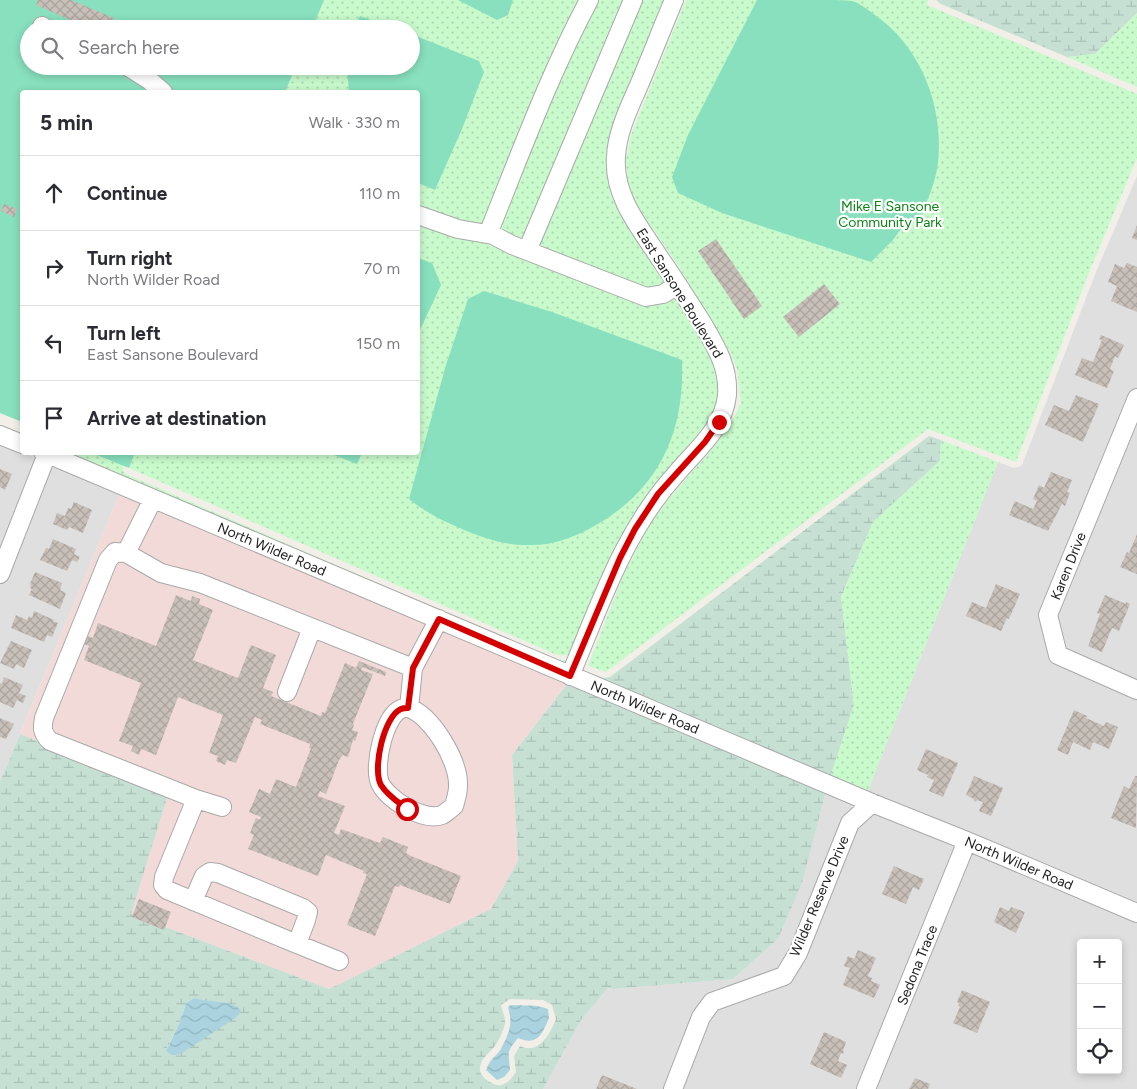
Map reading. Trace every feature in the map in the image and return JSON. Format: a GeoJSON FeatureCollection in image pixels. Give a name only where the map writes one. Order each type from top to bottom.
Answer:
{"type":"FeatureCollection","features":[{"type":"Feature","properties":{"kind":"street"},"geometry":{"type":"LineString","coordinates":[[493,235],[490,229],[520,153],[570,36],[589,0]]}},
{"type":"Feature","properties":{"kind":"street"},"geometry":{"type":"LineString","coordinates":[[527,251],[633,0]]}},
{"type":"Feature","properties":{"kind":"street","name":"East Sansone Boulevard"},"geometry":{"type":"LineString","coordinates":[[570,676],[620,558],[635,529],[666,485],[713,431],[723,413],[727,393],[727,381],[716,345],[631,214],[620,189],[616,159],[617,145],[628,111],[674,0]]}},
{"type":"Feature","properties":{"kind":"street"},"geometry":{"type":"LineString","coordinates":[[141,75],[161,90]]}},
{"type":"Feature","properties":{"kind":"street"},"geometry":{"type":"LineString","coordinates":[[420,216],[458,228],[493,235],[527,251],[646,297],[662,294],[678,285]]}},
{"type":"Feature","properties":{"kind":"street","name":"Karen Drive"},"geometry":{"type":"LineString","coordinates":[[1137,398],[1048,615],[1058,655],[1137,690]]}},
{"type":"Feature","properties":{"kind":"street"},"geometry":{"type":"LineString","coordinates":[[0,435],[20,443]]}},
{"type":"Feature","properties":{"kind":"street"},"geometry":{"type":"LineString","coordinates":[[0,574],[44,455]]}},
{"type":"Feature","properties":{"kind":"street","name":"North Wilder Road"},"geometry":{"type":"LineString","coordinates":[[50,455],[872,804],[968,840],[1137,913]]}},
{"type":"Feature","properties":{"kind":"street"},"geometry":{"type":"LineString","coordinates":[[126,553],[153,498]]}},
{"type":"Feature","properties":{"kind":"street"},"geometry":{"type":"LineString","coordinates":[[222,808],[50,741],[44,735],[42,727],[44,718],[108,560],[115,552],[126,553],[162,573],[200,583],[413,668]]}},
{"type":"Feature","properties":{"kind":"street"},"geometry":{"type":"LineString","coordinates":[[408,708],[413,668],[439,619]]}},
{"type":"Feature","properties":{"kind":"street"},"geometry":{"type":"LineString","coordinates":[[287,692],[312,628]]}},
{"type":"Feature","properties":{"kind":"street"},"geometry":{"type":"LineString","coordinates":[[408,708],[417,711],[434,727],[453,762],[458,786],[454,806],[442,815],[428,817],[407,809],[380,784],[378,768],[379,747],[393,715],[400,709],[408,708]]}},
{"type":"Feature","properties":{"kind":"street"},"geometry":{"type":"LineString","coordinates":[[196,799],[164,877],[163,885],[167,890],[339,961]]}},
{"type":"Feature","properties":{"kind":"street","name":"Wilder Reserve Drive"},"geometry":{"type":"LineString","coordinates":[[672,1089],[701,1018],[712,1002],[784,976],[798,953],[850,823],[872,804]]}},
{"type":"Feature","properties":{"kind":"street","name":"Sedona Trace"},"geometry":{"type":"LineString","coordinates":[[866,1089],[968,840]]}},
{"type":"Feature","properties":{"kind":"street"},"geometry":{"type":"LineString","coordinates":[[193,901],[204,876],[210,872],[218,873],[303,908],[308,912],[296,944]]}},
{"type":"Feature","properties":{"kind":"shaded area"},"geometry":{"type":"Polygon","coordinates":[[[1137,176],[1137,906],[867,793],[998,462],[1014,468],[1022,465],[1096,272],[1137,176]]]}},
{"type":"Feature","properties":{"kind":"shaded area"},"geometry":{"type":"Polygon","coordinates":[[[0,443],[20,451],[20,455],[29,455],[120,492],[0,782],[0,443]]]}},
{"type":"Feature","properties":{"kind":"shaded area"},"geometry":{"type":"Polygon","coordinates":[[[120,492],[568,683],[512,755],[518,861],[491,909],[329,989],[131,914],[168,795],[20,734],[120,492]]]}},
{"type":"Feature","properties":{"kind":"shaded area"},"geometry":{"type":"Polygon","coordinates":[[[826,791],[1137,921],[1137,1089],[543,1089],[581,1020],[608,988],[615,989],[733,979],[778,939],[802,882],[826,791]]]}},
{"type":"Feature","properties":{"kind":"green space"},"geometry":{"type":"Polygon","coordinates":[[[0,0],[324,0],[316,20],[20,20],[20,75],[292,75],[286,90],[20,90],[20,421],[0,413],[0,0]]]}},
{"type":"Feature","properties":{"kind":"green space"},"geometry":{"type":"Polygon","coordinates":[[[324,0],[668,0],[610,161],[706,342],[719,373],[718,408],[574,650],[568,655],[557,655],[129,468],[134,455],[420,455],[420,90],[286,90],[292,75],[420,75],[420,20],[316,20],[324,0]]]}},
{"type":"Feature","properties":{"kind":"green space"},"geometry":{"type":"Polygon","coordinates":[[[458,0],[513,0],[508,15],[497,20],[458,0]]]}},
{"type":"Feature","properties":{"kind":"green space"},"geometry":{"type":"Polygon","coordinates":[[[675,0],[679,0],[625,132],[619,160],[622,185],[632,210],[706,321],[724,354],[731,370],[734,402],[722,424],[703,450],[661,498],[643,523],[617,574],[582,664],[584,671],[580,673],[67,455],[127,455],[123,467],[126,474],[555,660],[572,659],[580,652],[622,555],[642,516],[661,491],[701,448],[714,431],[724,410],[728,388],[725,371],[711,339],[635,223],[620,190],[617,161],[619,139],[627,114],[675,0]]]}},
{"type":"Feature","properties":{"kind":"green space","name":"Mike E Sansone Community Park"},"geometry":{"type":"Polygon","coordinates":[[[686,0],[928,0],[927,5],[1137,94],[1137,158],[1090,270],[1016,462],[928,429],[606,672],[588,666],[623,576],[649,526],[666,502],[728,428],[741,403],[737,369],[730,352],[675,261],[637,207],[628,184],[626,160],[631,135],[686,0]]]}},
{"type":"Feature","properties":{"kind":"green space"},"geometry":{"type":"Polygon","coordinates":[[[757,0],[839,0],[858,3],[891,28],[917,61],[926,80],[933,100],[939,141],[938,162],[933,184],[919,220],[905,223],[893,240],[871,262],[722,213],[678,193],[672,177],[688,135],[757,0]]]}},
{"type":"Feature","properties":{"kind":"green space"},"geometry":{"type":"Polygon","coordinates":[[[936,0],[1137,0],[1137,13],[1095,54],[1067,57],[941,4],[936,0]]]}},
{"type":"Feature","properties":{"kind":"green space"},"geometry":{"type":"Polygon","coordinates":[[[1137,13],[1137,87],[1067,57],[1095,54],[1137,13]]]}},
{"type":"Feature","properties":{"kind":"green space"},"geometry":{"type":"Polygon","coordinates":[[[360,16],[371,20],[358,20],[360,16]]]}},
{"type":"Feature","properties":{"kind":"green space"},"geometry":{"type":"Polygon","coordinates":[[[420,38],[479,61],[484,72],[462,129],[435,190],[420,184],[420,90],[349,90],[348,75],[420,75],[420,38]]]}},
{"type":"Feature","properties":{"kind":"green space"},"geometry":{"type":"Polygon","coordinates":[[[420,259],[432,263],[441,285],[420,330],[420,259]]]}},
{"type":"Feature","properties":{"kind":"green space"},"geometry":{"type":"Polygon","coordinates":[[[484,291],[552,312],[682,360],[682,387],[672,437],[662,459],[649,479],[633,498],[613,514],[589,529],[559,541],[527,545],[510,544],[494,540],[441,519],[409,499],[446,365],[468,299],[484,291]]]}},
{"type":"Feature","properties":{"kind":"green space"},"geometry":{"type":"Polygon","coordinates":[[[929,436],[941,440],[940,461],[873,522],[841,597],[854,705],[830,778],[580,673],[584,671],[604,678],[610,677],[929,436]]]}},
{"type":"Feature","properties":{"kind":"green space"},"geometry":{"type":"Polygon","coordinates":[[[941,440],[998,462],[867,793],[830,778],[854,705],[841,597],[873,522],[940,461],[941,440]]]}},
{"type":"Feature","properties":{"kind":"green space"},"geometry":{"type":"Polygon","coordinates":[[[97,455],[134,455],[129,468],[97,455]]]}},
{"type":"Feature","properties":{"kind":"green space"},"geometry":{"type":"Polygon","coordinates":[[[334,455],[361,455],[357,464],[334,455]]]}},
{"type":"Feature","properties":{"kind":"green space"},"geometry":{"type":"Polygon","coordinates":[[[568,683],[826,791],[802,883],[778,939],[733,979],[608,988],[581,1020],[543,1089],[0,1089],[0,782],[20,734],[168,795],[131,914],[329,989],[491,909],[518,861],[512,755],[568,683]],[[194,998],[186,1003],[180,1022],[166,1050],[224,1002],[203,1001],[194,998]],[[510,999],[501,1005],[505,1024],[501,1035],[495,1046],[484,1058],[480,1068],[481,1074],[484,1077],[491,1083],[499,1085],[512,1078],[516,1072],[514,1056],[520,1046],[533,1048],[543,1042],[551,1031],[556,1019],[552,1005],[543,1000],[510,999]]]}},
{"type":"Feature","properties":{"kind":"water"},"geometry":{"type":"Polygon","coordinates":[[[194,998],[231,1004],[241,1010],[238,1016],[185,1051],[173,1055],[166,1051],[180,1022],[186,1003],[194,998]]]}},
{"type":"Feature","properties":{"kind":"water"},"geometry":{"type":"Polygon","coordinates":[[[511,1005],[543,1007],[548,1009],[549,1018],[541,1034],[534,1040],[518,1038],[509,1053],[510,1070],[504,1077],[497,1080],[486,1070],[490,1062],[500,1051],[507,1036],[510,1028],[508,1007],[511,1005]]]}},
{"type":"Feature","properties":{"kind":"building"},"geometry":{"type":"Polygon","coordinates":[[[38,0],[71,0],[114,18],[113,20],[70,20],[36,5],[38,0]]]}},
{"type":"Feature","properties":{"kind":"building"},"geometry":{"type":"Polygon","coordinates":[[[4,204],[17,209],[14,217],[1,211],[4,204]]]}},
{"type":"Feature","properties":{"kind":"building"},"geometry":{"type":"Polygon","coordinates":[[[1137,225],[1137,240],[1132,238],[1137,225]]]}},
{"type":"Feature","properties":{"kind":"building"},"geometry":{"type":"Polygon","coordinates":[[[716,239],[762,306],[744,319],[698,251],[716,239]]]}},
{"type":"Feature","properties":{"kind":"building"},"geometry":{"type":"Polygon","coordinates":[[[1127,263],[1137,267],[1137,312],[1111,301],[1117,286],[1108,282],[1115,264],[1124,268],[1127,263]]]}},
{"type":"Feature","properties":{"kind":"building"},"geometry":{"type":"Polygon","coordinates":[[[824,284],[840,304],[799,337],[783,317],[824,284]]]}},
{"type":"Feature","properties":{"kind":"building"},"geometry":{"type":"Polygon","coordinates":[[[1101,335],[1124,345],[1118,358],[1115,356],[1110,369],[1114,371],[1107,388],[1075,375],[1082,358],[1093,362],[1102,340],[1099,339],[1101,335]]]}},
{"type":"Feature","properties":{"kind":"building"},"geometry":{"type":"Polygon","coordinates":[[[1076,395],[1099,404],[1083,442],[1045,425],[1054,405],[1069,411],[1076,395]]]}},
{"type":"Feature","properties":{"kind":"building"},"geometry":{"type":"Polygon","coordinates":[[[0,469],[12,474],[5,490],[0,487],[0,469]]]}},
{"type":"Feature","properties":{"kind":"building"},"geometry":{"type":"Polygon","coordinates":[[[1051,472],[1072,480],[1067,492],[1070,493],[1065,506],[1062,504],[1048,531],[1009,515],[1015,501],[1033,509],[1037,501],[1033,499],[1039,485],[1044,488],[1051,472]]]}},
{"type":"Feature","properties":{"kind":"building"},"geometry":{"type":"Polygon","coordinates":[[[74,502],[92,510],[83,533],[69,527],[67,530],[53,524],[57,513],[65,516],[68,508],[71,509],[74,502]]]}},
{"type":"Feature","properties":{"kind":"building"},"geometry":{"type":"Polygon","coordinates":[[[1137,534],[1137,574],[1120,567],[1127,552],[1129,553],[1137,534]]]}},
{"type":"Feature","properties":{"kind":"building"},"geometry":{"type":"Polygon","coordinates":[[[53,539],[76,549],[74,554],[80,557],[77,562],[72,560],[67,571],[40,560],[46,548],[49,549],[53,539]]]}},
{"type":"Feature","properties":{"kind":"building"},"geometry":{"type":"Polygon","coordinates":[[[35,572],[62,583],[60,590],[66,593],[60,609],[29,595],[32,589],[30,584],[35,572]]]}},
{"type":"Feature","properties":{"kind":"building"},"geometry":{"type":"Polygon","coordinates":[[[996,584],[1020,594],[1009,619],[1007,618],[1001,631],[966,616],[972,602],[986,608],[996,584]]]}},
{"type":"Feature","properties":{"kind":"building"},"geometry":{"type":"Polygon","coordinates":[[[176,595],[191,601],[192,596],[200,599],[199,604],[213,610],[193,660],[238,678],[251,645],[276,655],[263,688],[273,692],[271,696],[321,716],[322,712],[325,713],[345,663],[356,668],[359,661],[386,672],[385,676],[362,667],[361,670],[373,674],[353,724],[352,730],[358,732],[355,741],[353,740],[348,757],[343,755],[339,760],[326,794],[320,791],[318,796],[345,806],[334,833],[339,835],[341,829],[380,843],[383,837],[408,847],[406,853],[411,856],[461,876],[450,904],[400,885],[399,887],[395,886],[375,936],[347,925],[367,874],[363,873],[364,871],[326,855],[318,876],[248,849],[254,835],[250,833],[256,818],[260,820],[261,817],[249,812],[259,789],[270,794],[276,779],[296,787],[311,748],[309,748],[310,744],[260,724],[262,720],[255,717],[236,763],[227,760],[225,765],[216,761],[218,756],[209,753],[223,715],[178,697],[156,755],[141,749],[139,755],[131,751],[133,746],[119,741],[141,683],[84,660],[89,646],[84,644],[88,636],[93,638],[98,623],[156,646],[176,595]]]}},
{"type":"Feature","properties":{"kind":"building"},"geometry":{"type":"Polygon","coordinates":[[[1105,595],[1130,604],[1119,631],[1112,628],[1102,652],[1088,646],[1100,614],[1097,613],[1105,595]]]}},
{"type":"Feature","properties":{"kind":"building"},"geometry":{"type":"Polygon","coordinates":[[[34,611],[58,623],[52,637],[47,635],[44,642],[11,628],[16,615],[27,620],[29,616],[32,618],[34,611]]]}},
{"type":"Feature","properties":{"kind":"building"},"geometry":{"type":"Polygon","coordinates":[[[11,641],[32,650],[24,668],[16,664],[14,669],[0,663],[11,641]]]}},
{"type":"Feature","properties":{"kind":"building"},"geometry":{"type":"Polygon","coordinates":[[[4,677],[23,685],[19,693],[26,696],[23,703],[17,700],[13,708],[0,702],[0,683],[2,684],[4,677]]]}},
{"type":"Feature","properties":{"kind":"building"},"geometry":{"type":"Polygon","coordinates":[[[1074,710],[1104,726],[1106,722],[1118,727],[1109,749],[1093,742],[1090,750],[1073,742],[1068,755],[1057,750],[1074,710]]]}},
{"type":"Feature","properties":{"kind":"building"},"geometry":{"type":"Polygon","coordinates":[[[0,718],[14,724],[6,739],[0,737],[0,718]]]}},
{"type":"Feature","properties":{"kind":"building"},"geometry":{"type":"Polygon","coordinates":[[[926,749],[958,763],[943,797],[929,791],[934,780],[917,770],[926,749]]]}},
{"type":"Feature","properties":{"kind":"building"},"geometry":{"type":"Polygon","coordinates":[[[974,776],[1003,788],[991,816],[979,811],[983,802],[977,800],[976,802],[966,795],[974,776]]]}},
{"type":"Feature","properties":{"kind":"building"},"geometry":{"type":"Polygon","coordinates":[[[1135,776],[1137,776],[1136,828],[1111,818],[1124,786],[1129,789],[1135,776]]]}},
{"type":"Feature","properties":{"kind":"building"},"geometry":{"type":"Polygon","coordinates":[[[894,866],[924,879],[919,890],[913,887],[906,904],[882,894],[894,866]]]}},
{"type":"Feature","properties":{"kind":"building"},"geometry":{"type":"Polygon","coordinates":[[[139,899],[171,912],[164,930],[132,917],[139,899]]]}},
{"type":"Feature","properties":{"kind":"building"},"geometry":{"type":"Polygon","coordinates":[[[1000,907],[1009,911],[1011,907],[1025,912],[1016,933],[994,922],[1000,907]]]}},
{"type":"Feature","properties":{"kind":"building"},"geometry":{"type":"Polygon","coordinates":[[[858,950],[876,958],[868,976],[872,978],[871,981],[880,985],[874,998],[843,985],[850,968],[844,966],[848,956],[854,959],[858,950]]]}},
{"type":"Feature","properties":{"kind":"building"},"geometry":{"type":"Polygon","coordinates":[[[962,990],[990,1002],[977,1033],[953,1023],[960,1007],[957,1002],[962,990]]]}},
{"type":"Feature","properties":{"kind":"building"},"geometry":{"type":"Polygon","coordinates":[[[824,1032],[846,1042],[843,1054],[841,1053],[838,1061],[847,1065],[841,1078],[810,1064],[824,1032]]]}},
{"type":"Feature","properties":{"kind":"building"},"geometry":{"type":"Polygon","coordinates":[[[602,1075],[637,1089],[596,1089],[602,1075]]]}},
{"type":"Feature","properties":{"kind":"building"},"geometry":{"type":"Polygon","coordinates":[[[915,1078],[930,1084],[928,1089],[909,1089],[915,1078]]]}},
{"type":"Feature","properties":{"kind":"route"},"geometry":{"type":"LineString","coordinates":[[407,809],[380,784],[378,768],[379,747],[393,715],[400,709],[408,708],[413,668],[439,619],[570,676],[620,558],[635,529],[658,494],[705,442],[719,422]]}}]}
